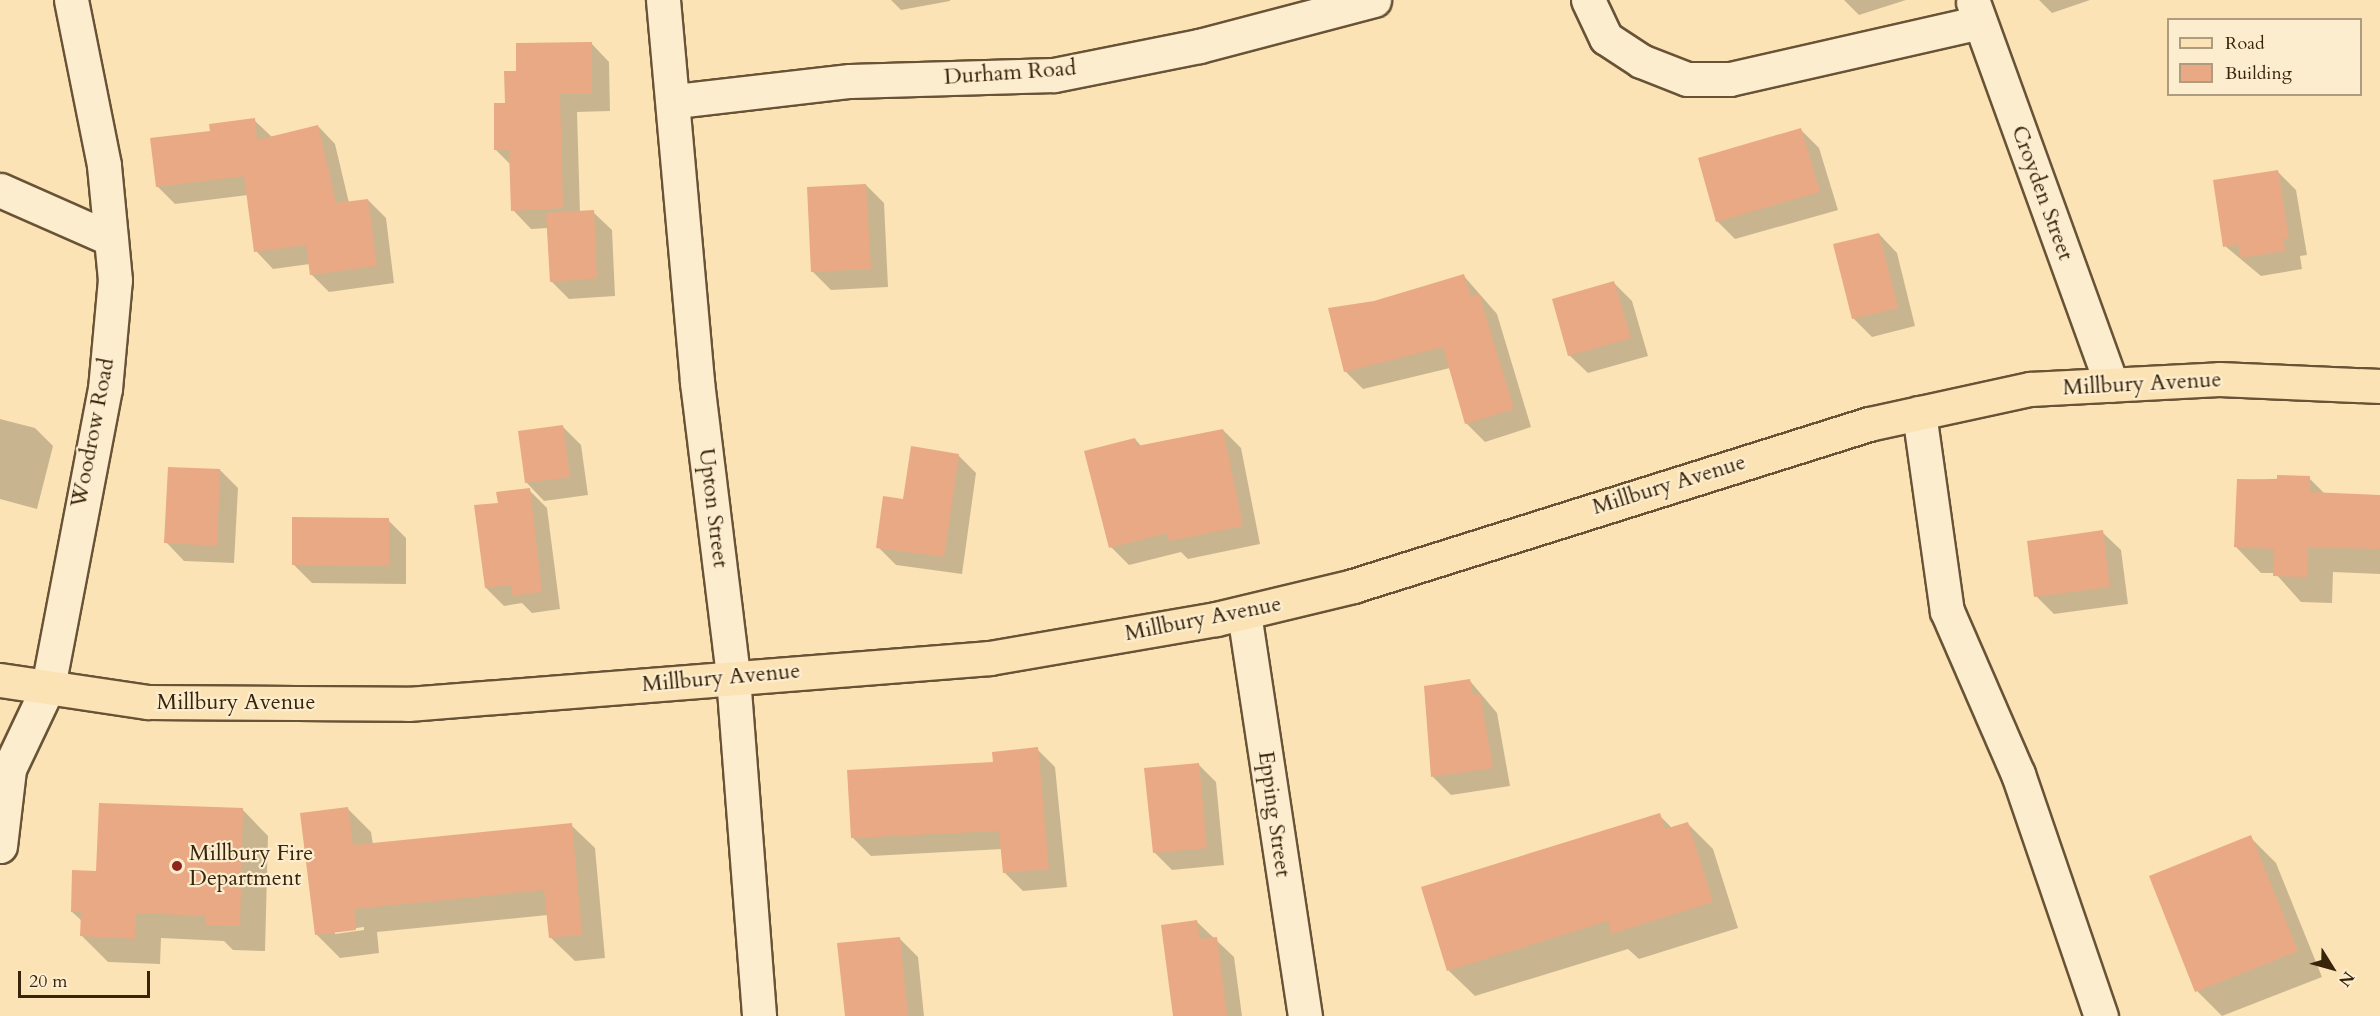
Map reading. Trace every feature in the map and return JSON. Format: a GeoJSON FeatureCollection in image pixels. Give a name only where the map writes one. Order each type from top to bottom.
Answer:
{"type":"FeatureCollection","features":[{"type":"Feature","properties":{"kind":"main road","name":"Millbury Avenue"},"geometry":{"type":"LineString","coordinates":[[0,680],[148,702],[408,704],[990,658],[1244,613],[1353,586],[1687,479],[1919,413],[2030,389],[2219,379],[2380,387]]}},
{"type":"Feature","properties":{"kind":"street","name":"Woodrow Road"},"geometry":{"type":"LineString","coordinates":[[0,846],[9,769],[48,687],[105,389],[115,280],[104,165],[71,0]]}},
{"type":"Feature","properties":{"kind":"street","name":"Upton Street"},"geometry":{"type":"LineString","coordinates":[[663,0],[676,101],[697,382],[733,677],[759,1016]]}},
{"type":"Feature","properties":{"kind":"street","name":"Durham Road"},"geometry":{"type":"LineString","coordinates":[[676,101],[850,81],[1054,75],[1199,46],[1374,0]]}},
{"type":"Feature","properties":{"kind":"street"},"geometry":{"type":"LineString","coordinates":[[1588,0],[1606,38],[1641,61],[1687,79],[1730,79],[1977,11]]}},
{"type":"Feature","properties":{"kind":"street","name":"Croyden Street"},"geometry":{"type":"LineString","coordinates":[[1977,11],[2112,385]]}},
{"type":"Feature","properties":{"kind":"street"},"geometry":{"type":"LineString","coordinates":[[0,189],[111,239]]}},
{"type":"Feature","properties":{"kind":"street"},"geometry":{"type":"LineString","coordinates":[[1919,413],[1947,611],[2018,774],[2101,1016]]}},
{"type":"Feature","properties":{"kind":"street","name":"Epping Street"},"geometry":{"type":"LineString","coordinates":[[1244,613],[1305,1016]]}},
{"type":"Feature","properties":{"kind":"building"},"geometry":{"type":"Polygon","coordinates":[[[592,42],[592,94],[560,94],[563,208],[511,211],[509,150],[494,150],[494,103],[505,103],[504,71],[516,71],[516,43],[592,42]]]}},
{"type":"Feature","properties":{"kind":"building"},"geometry":{"type":"Polygon","coordinates":[[[255,118],[257,140],[318,125],[336,203],[368,199],[377,266],[310,275],[306,245],[254,252],[244,176],[156,187],[150,138],[210,131],[209,124],[255,118]]]}},
{"type":"Feature","properties":{"kind":"building"},"geometry":{"type":"Polygon","coordinates":[[[1801,128],[1820,192],[1716,222],[1698,158],[1801,128]]]}},
{"type":"Feature","properties":{"kind":"building"},"geometry":{"type":"Polygon","coordinates":[[[2278,170],[2289,238],[2283,239],[2285,251],[2241,258],[2238,244],[2223,247],[2213,180],[2278,170]]]}},
{"type":"Feature","properties":{"kind":"building"},"geometry":{"type":"Polygon","coordinates":[[[866,184],[871,269],[811,272],[807,187],[866,184]]]}},
{"type":"Feature","properties":{"kind":"building"},"geometry":{"type":"Polygon","coordinates":[[[594,210],[597,278],[550,282],[546,213],[594,210]]]}},
{"type":"Feature","properties":{"kind":"building"},"geometry":{"type":"Polygon","coordinates":[[[1879,233],[1898,308],[1852,319],[1833,244],[1879,233]]]}},
{"type":"Feature","properties":{"kind":"building"},"geometry":{"type":"Polygon","coordinates":[[[1464,274],[1471,297],[1479,294],[1514,409],[1465,424],[1443,347],[1344,372],[1328,308],[1374,301],[1464,274]]]}},
{"type":"Feature","properties":{"kind":"building"},"geometry":{"type":"Polygon","coordinates":[[[1614,281],[1631,338],[1568,356],[1552,299],[1614,281]]]}},
{"type":"Feature","properties":{"kind":"building"},"geometry":{"type":"Polygon","coordinates":[[[563,425],[570,477],[525,483],[518,431],[563,425]]]}},
{"type":"Feature","properties":{"kind":"building"},"geometry":{"type":"Polygon","coordinates":[[[1223,429],[1243,526],[1169,541],[1167,533],[1109,548],[1084,451],[1135,438],[1137,446],[1223,429]]]}},
{"type":"Feature","properties":{"kind":"building"},"geometry":{"type":"Polygon","coordinates":[[[911,446],[959,454],[944,557],[876,548],[883,496],[903,499],[911,446]]]}},
{"type":"Feature","properties":{"kind":"building"},"geometry":{"type":"Polygon","coordinates":[[[168,467],[220,469],[217,546],[164,543],[168,467]]]}},
{"type":"Feature","properties":{"kind":"building"},"geometry":{"type":"Polygon","coordinates":[[[2277,475],[2310,476],[2310,492],[2380,495],[2380,549],[2308,547],[2307,577],[2273,576],[2274,549],[2234,547],[2237,479],[2277,480],[2277,475]]]}},
{"type":"Feature","properties":{"kind":"building"},"geometry":{"type":"Polygon","coordinates":[[[530,488],[542,592],[512,596],[511,585],[485,588],[474,505],[498,503],[496,492],[530,488]]]}},
{"type":"Feature","properties":{"kind":"building"},"geometry":{"type":"Polygon","coordinates":[[[292,517],[389,518],[389,566],[292,565],[292,517]]]}},
{"type":"Feature","properties":{"kind":"building"},"geometry":{"type":"Polygon","coordinates":[[[2103,530],[2110,587],[2034,597],[2027,541],[2103,530]]]}},
{"type":"Feature","properties":{"kind":"building"},"geometry":{"type":"Polygon","coordinates":[[[1470,679],[1473,695],[1480,694],[1493,768],[1431,777],[1424,686],[1470,679]]]}},
{"type":"Feature","properties":{"kind":"building"},"geometry":{"type":"Polygon","coordinates":[[[1038,747],[1049,869],[1003,873],[999,831],[851,838],[847,770],[993,762],[992,752],[1038,747]]]}},
{"type":"Feature","properties":{"kind":"building"},"geometry":{"type":"Polygon","coordinates":[[[1199,763],[1207,848],[1153,853],[1144,768],[1199,763]]]}},
{"type":"Feature","properties":{"kind":"building"},"geometry":{"type":"Polygon","coordinates":[[[99,803],[243,808],[240,926],[205,925],[206,916],[136,913],[135,939],[80,936],[81,912],[71,912],[72,870],[96,871],[99,803]]]}},
{"type":"Feature","properties":{"kind":"building"},"geometry":{"type":"Polygon","coordinates":[[[348,807],[353,845],[572,823],[582,935],[549,938],[544,890],[354,909],[356,930],[315,935],[300,813],[348,807]]]}},
{"type":"Feature","properties":{"kind":"building"},"geometry":{"type":"Polygon","coordinates":[[[1660,813],[1665,829],[1688,822],[1713,902],[1611,934],[1608,921],[1447,971],[1421,887],[1660,813]]]}},
{"type":"Feature","properties":{"kind":"building"},"geometry":{"type":"Polygon","coordinates":[[[2251,835],[2298,951],[2195,992],[2149,876],[2251,835]]]}},
{"type":"Feature","properties":{"kind":"building"},"geometry":{"type":"Polygon","coordinates":[[[1197,920],[1200,939],[1217,937],[1227,1016],[1173,1016],[1161,925],[1197,920]]]}},
{"type":"Feature","properties":{"kind":"building"},"geometry":{"type":"Polygon","coordinates":[[[900,937],[908,1016],[845,1016],[837,943],[900,937]]]}},
{"type":"Feature","properties":{"kind":"place","name":"Millbury Fire Department"},"geometry":{"type":"Point","coordinates":[177,866]}}]}
